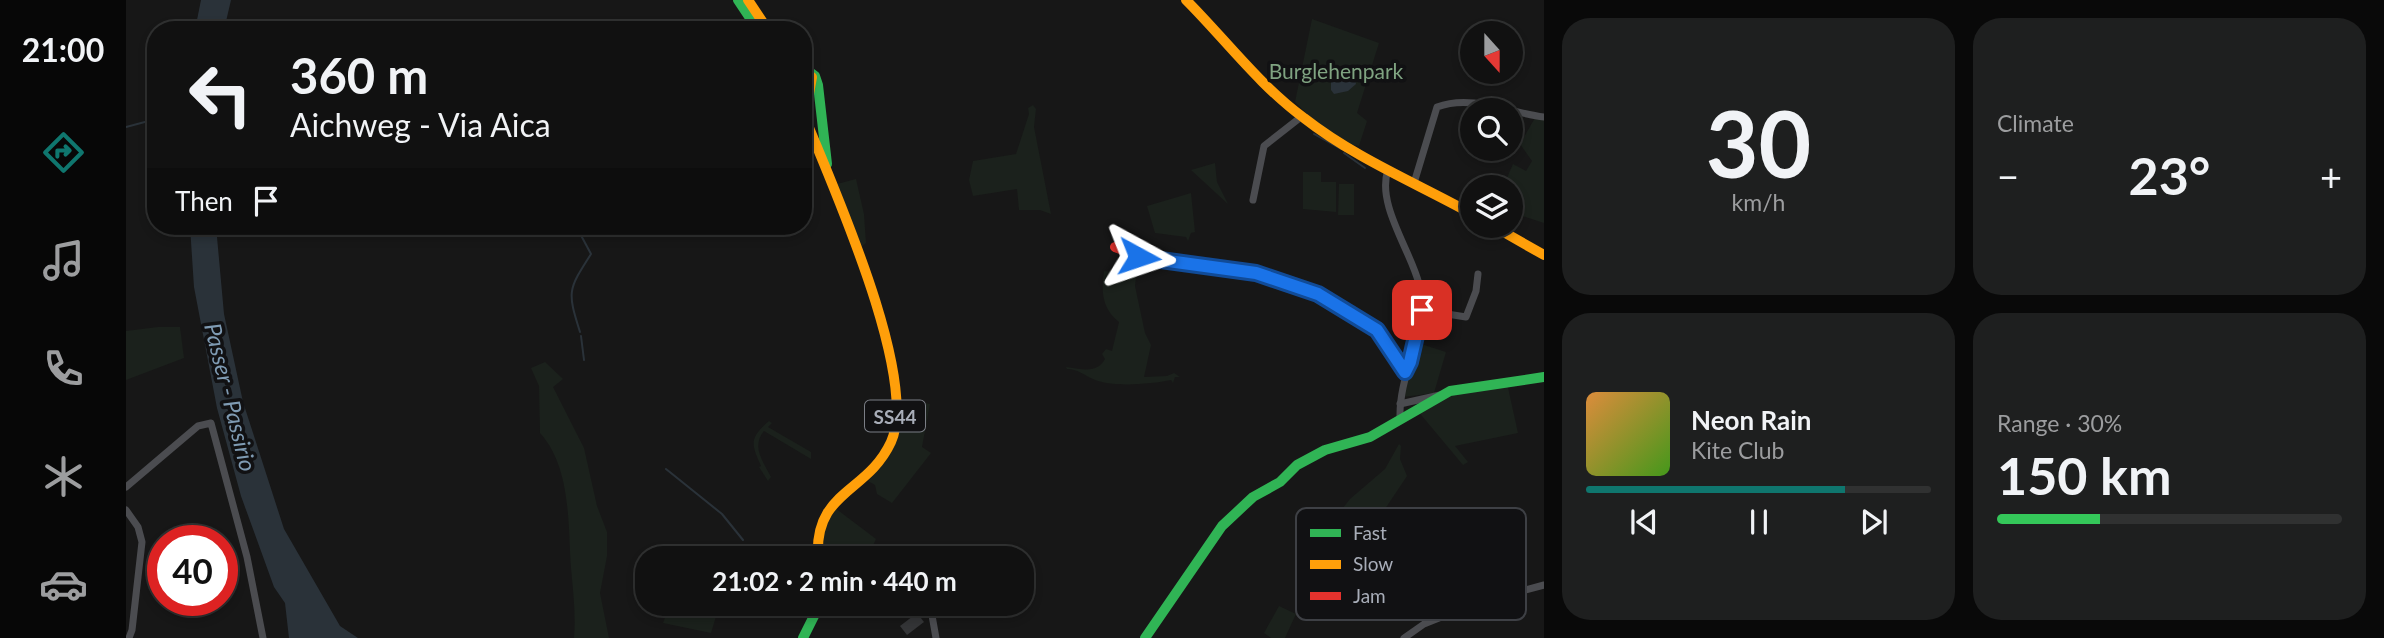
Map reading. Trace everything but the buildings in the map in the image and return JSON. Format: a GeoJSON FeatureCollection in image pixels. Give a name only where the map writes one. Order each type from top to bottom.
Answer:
{"type":"FeatureCollection","features":[{"type":"Feature","properties":{"kind":"street"},"geometry":{"type":"LineString","coordinates":[[738,0],[752,21]]}},
{"type":"Feature","properties":{"kind":"street"},"geometry":{"type":"LineString","coordinates":[[748,0],[762,21]]}},
{"type":"Feature","properties":{"kind":"street"},"geometry":{"type":"LineString","coordinates":[[1186,0],[1248,69],[1301,117],[1353,152],[1460,207]]}},
{"type":"Feature","properties":{"kind":"street"},"geometry":{"type":"LineString","coordinates":[[812,74],[821,134],[832,182]]}},
{"type":"Feature","properties":{"kind":"street"},"geometry":{"type":"LineString","coordinates":[[812,105],[816,88]]}},
{"type":"Feature","properties":{"kind":"street"},"geometry":{"type":"LineString","coordinates":[[1415,183],[1437,107],[1446,104],[1486,105],[1544,117]]}},
{"type":"Feature","properties":{"kind":"street"},"geometry":{"type":"LineString","coordinates":[[1253,200],[1264,146],[1301,117]]}},
{"type":"Feature","properties":{"kind":"street","name":"SS44"},"geometry":{"type":"LineString","coordinates":[[812,131],[861,259],[895,372],[896,399],[893,434],[883,456],[820,520],[817,546]]}},
{"type":"Feature","properties":{"kind":"street"},"geometry":{"type":"LineString","coordinates":[[1388,170],[1386,177],[1389,202],[1404,251],[1416,276],[1422,310],[1410,362],[1405,372],[1400,418]]}},
{"type":"Feature","properties":{"kind":"street"},"geometry":{"type":"LineString","coordinates":[[1514,238],[1544,255]]}},
{"type":"Feature","properties":{"kind":"street"},"geometry":{"type":"LineString","coordinates":[[1115,247],[1144,258],[1256,273],[1318,294],[1377,330],[1405,372]]}},
{"type":"Feature","properties":{"kind":"street"},"geometry":{"type":"LineString","coordinates":[[1422,310],[1466,317],[1476,291],[1478,274]]}},
{"type":"Feature","properties":{"kind":"street"},"geometry":{"type":"LineString","coordinates":[[1144,638],[1222,526],[1253,497],[1280,482],[1307,459],[1370,437],[1441,395],[1462,387],[1544,377]]}},
{"type":"Feature","properties":{"kind":"street"},"geometry":{"type":"LineString","coordinates":[[1400,404],[1441,395]]}},
{"type":"Feature","properties":{"kind":"street"},"geometry":{"type":"LineString","coordinates":[[126,487],[198,426],[211,424],[247,557],[263,638]]}},
{"type":"Feature","properties":{"kind":"street"},"geometry":{"type":"LineString","coordinates":[[126,510],[138,527],[142,542],[129,638]]}},
{"type":"Feature","properties":{"kind":"street"},"geometry":{"type":"LineString","coordinates":[[1526,590],[1544,585]]}},
{"type":"Feature","properties":{"kind":"street"},"geometry":{"type":"LineString","coordinates":[[803,638],[814,616]]}},
{"type":"Feature","properties":{"kind":"street"},"geometry":{"type":"LineString","coordinates":[[932,616],[936,638]]}},
{"type":"Feature","properties":{"kind":"street"},"geometry":{"type":"LineString","coordinates":[[1404,638],[1434,620]]}},
{"type":"Feature","properties":{"kind":"green space","name":"Burglehenpark"},"geometry":{"type":"Polygon","coordinates":[[[1312,19],[1379,43],[1357,113],[1367,121],[1359,146],[1347,144],[1314,121],[1295,102],[1312,19]]]}},
{"type":"Feature","properties":{"kind":"green space"},"geometry":{"type":"Polygon","coordinates":[[[1033,105],[1036,109],[1034,127],[1051,214],[1040,210],[1019,210],[1017,189],[973,196],[969,180],[973,161],[1016,154],[1029,114],[1028,108],[1033,105]]]}},
{"type":"Feature","properties":{"kind":"green space"},"geometry":{"type":"Polygon","coordinates":[[[1536,116],[1544,117],[1544,223],[1523,216],[1523,175],[1508,175],[1513,164],[1526,171],[1532,161],[1523,148],[1523,139],[1536,116]]]}},
{"type":"Feature","properties":{"kind":"green space"},"geometry":{"type":"Polygon","coordinates":[[[1215,163],[1217,182],[1228,204],[1191,170],[1215,163]]]}},
{"type":"Feature","properties":{"kind":"green space"},"geometry":{"type":"Polygon","coordinates":[[[1303,172],[1321,172],[1321,182],[1336,182],[1336,212],[1303,209],[1303,172]]]}},
{"type":"Feature","properties":{"kind":"green space"},"geometry":{"type":"Polygon","coordinates":[[[856,179],[864,214],[866,243],[861,247],[837,184],[856,179]]]}},
{"type":"Feature","properties":{"kind":"green space"},"geometry":{"type":"Polygon","coordinates":[[[1339,184],[1354,184],[1354,215],[1338,215],[1339,184]]]}},
{"type":"Feature","properties":{"kind":"green space"},"geometry":{"type":"Polygon","coordinates":[[[1191,193],[1195,232],[1191,233],[1188,241],[1186,237],[1155,233],[1147,206],[1191,193]]]}},
{"type":"Feature","properties":{"kind":"green space"},"geometry":{"type":"Polygon","coordinates":[[[1135,259],[1138,261],[1135,286],[1145,333],[1151,345],[1144,377],[1174,373],[1180,377],[1175,377],[1173,383],[1171,380],[1143,384],[1110,384],[1066,367],[1093,369],[1102,364],[1105,359],[1102,354],[1106,349],[1112,351],[1119,322],[1109,311],[1104,299],[1104,271],[1129,273],[1135,259]]]}},
{"type":"Feature","properties":{"kind":"green space"},"geometry":{"type":"Polygon","coordinates":[[[180,327],[184,358],[126,380],[126,331],[180,327]]]}},
{"type":"Feature","properties":{"kind":"green space"},"geometry":{"type":"Polygon","coordinates":[[[1418,343],[1446,352],[1434,393],[1403,397],[1418,343]]]}},
{"type":"Feature","properties":{"kind":"green space"},"geometry":{"type":"Polygon","coordinates":[[[545,362],[563,379],[553,387],[584,448],[597,506],[607,532],[607,556],[600,593],[609,638],[574,638],[566,497],[558,462],[540,433],[539,386],[531,368],[545,362]]]}},
{"type":"Feature","properties":{"kind":"green space"},"geometry":{"type":"Polygon","coordinates":[[[1507,383],[1518,433],[1455,446],[1468,462],[1463,465],[1417,410],[1441,395],[1507,383]]]}},
{"type":"Feature","properties":{"kind":"green space"},"geometry":{"type":"Polygon","coordinates":[[[908,400],[930,404],[922,447],[931,453],[892,503],[877,494],[875,485],[868,481],[888,457],[899,416],[906,416],[908,400]]]}},
{"type":"Feature","properties":{"kind":"green space"},"geometry":{"type":"Polygon","coordinates":[[[769,421],[772,423],[768,427],[811,452],[811,459],[764,431],[758,448],[771,477],[768,481],[759,467],[761,466],[754,442],[758,432],[769,421]]]}},
{"type":"Feature","properties":{"kind":"green space"},"geometry":{"type":"Polygon","coordinates":[[[1399,444],[1400,459],[1407,476],[1386,508],[1343,508],[1350,499],[1385,469],[1399,444]]]}},
{"type":"Feature","properties":{"kind":"green space"},"geometry":{"type":"Polygon","coordinates":[[[835,508],[876,539],[873,546],[821,546],[822,532],[835,508]]]}},
{"type":"Feature","properties":{"kind":"green space"},"geometry":{"type":"Polygon","coordinates":[[[1279,606],[1296,614],[1285,638],[1271,638],[1264,633],[1279,606]]]}},
{"type":"Feature","properties":{"kind":"green space"},"geometry":{"type":"Polygon","coordinates":[[[666,616],[716,616],[711,633],[663,623],[666,616]]]}},
{"type":"Feature","properties":{"kind":"water"},"geometry":{"type":"Polygon","coordinates":[[[201,0],[231,0],[226,21],[197,21],[201,0]]]}},
{"type":"Feature","properties":{"kind":"water"},"geometry":{"type":"Polygon","coordinates":[[[1344,72],[1354,76],[1356,84],[1348,91],[1334,94],[1331,81],[1344,72]]]}},
{"type":"Feature","properties":{"kind":"water","name":"Passer - Passirio"},"geometry":{"type":"Polygon","coordinates":[[[191,235],[217,235],[224,314],[243,402],[284,529],[340,626],[358,638],[289,638],[285,603],[274,587],[241,496],[217,408],[194,287],[191,235]]]}},
{"type":"Feature","properties":{"kind":"waterway"},"geometry":{"type":"LineString","coordinates":[[126,127],[147,121]]}},
{"type":"Feature","properties":{"kind":"waterway"},"geometry":{"type":"LineString","coordinates":[[1314,134],[1341,149]]}},
{"type":"Feature","properties":{"kind":"waterway"},"geometry":{"type":"LineString","coordinates":[[1344,153],[1365,168]]}},
{"type":"Feature","properties":{"kind":"waterway"},"geometry":{"type":"LineString","coordinates":[[480,236],[486,235]]}},
{"type":"Feature","properties":{"kind":"waterway"},"geometry":{"type":"LineString","coordinates":[[580,332],[573,308],[572,291],[591,254],[581,235]]}},
{"type":"Feature","properties":{"kind":"waterway"},"geometry":{"type":"LineString","coordinates":[[581,336],[584,360]]}},
{"type":"Feature","properties":{"kind":"waterway"},"geometry":{"type":"LineString","coordinates":[[666,469],[722,514],[743,540]]}},
{"type":"Feature","properties":{"kind":"traffic: fast"},"geometry":{"type":"LineString","coordinates":[[738,0],[752,21]]}},
{"type":"Feature","properties":{"kind":"traffic: fast"},"geometry":{"type":"LineString","coordinates":[[812,74],[818,85],[827,164]]}},
{"type":"Feature","properties":{"kind":"traffic: fast"},"geometry":{"type":"LineString","coordinates":[[1145,638],[1222,526],[1253,497],[1280,482],[1297,465],[1325,450],[1370,437],[1450,391],[1544,377]]}},
{"type":"Feature","properties":{"kind":"traffic: fast"},"geometry":{"type":"LineString","coordinates":[[803,638],[814,616]]}},
{"type":"Feature","properties":{"kind":"traffic: slow"},"geometry":{"type":"LineString","coordinates":[[748,0],[762,21]]}},
{"type":"Feature","properties":{"kind":"traffic: slow"},"geometry":{"type":"LineString","coordinates":[[1186,0],[1257,76],[1304,118],[1344,146],[1460,208]]}},
{"type":"Feature","properties":{"kind":"traffic: slow"},"geometry":{"type":"LineString","coordinates":[[812,135],[850,230],[883,327],[893,373],[897,412],[891,442],[881,459],[833,505],[824,518],[819,546]]}},
{"type":"Feature","properties":{"kind":"traffic: slow"},"geometry":{"type":"LineString","coordinates":[[1514,238],[1544,255]]}},
{"type":"Feature","properties":{"kind":"traffic: jam"},"geometry":{"type":"LineString","coordinates":[[1115,247],[1144,258],[1256,273],[1318,294],[1377,330],[1405,372]]}},
{"type":"Feature","properties":{"kind":"route"},"geometry":{"type":"LineString","coordinates":[[1139,257],[1256,273],[1318,294],[1377,330],[1405,372],[1419,331],[1422,310]]}}]}
